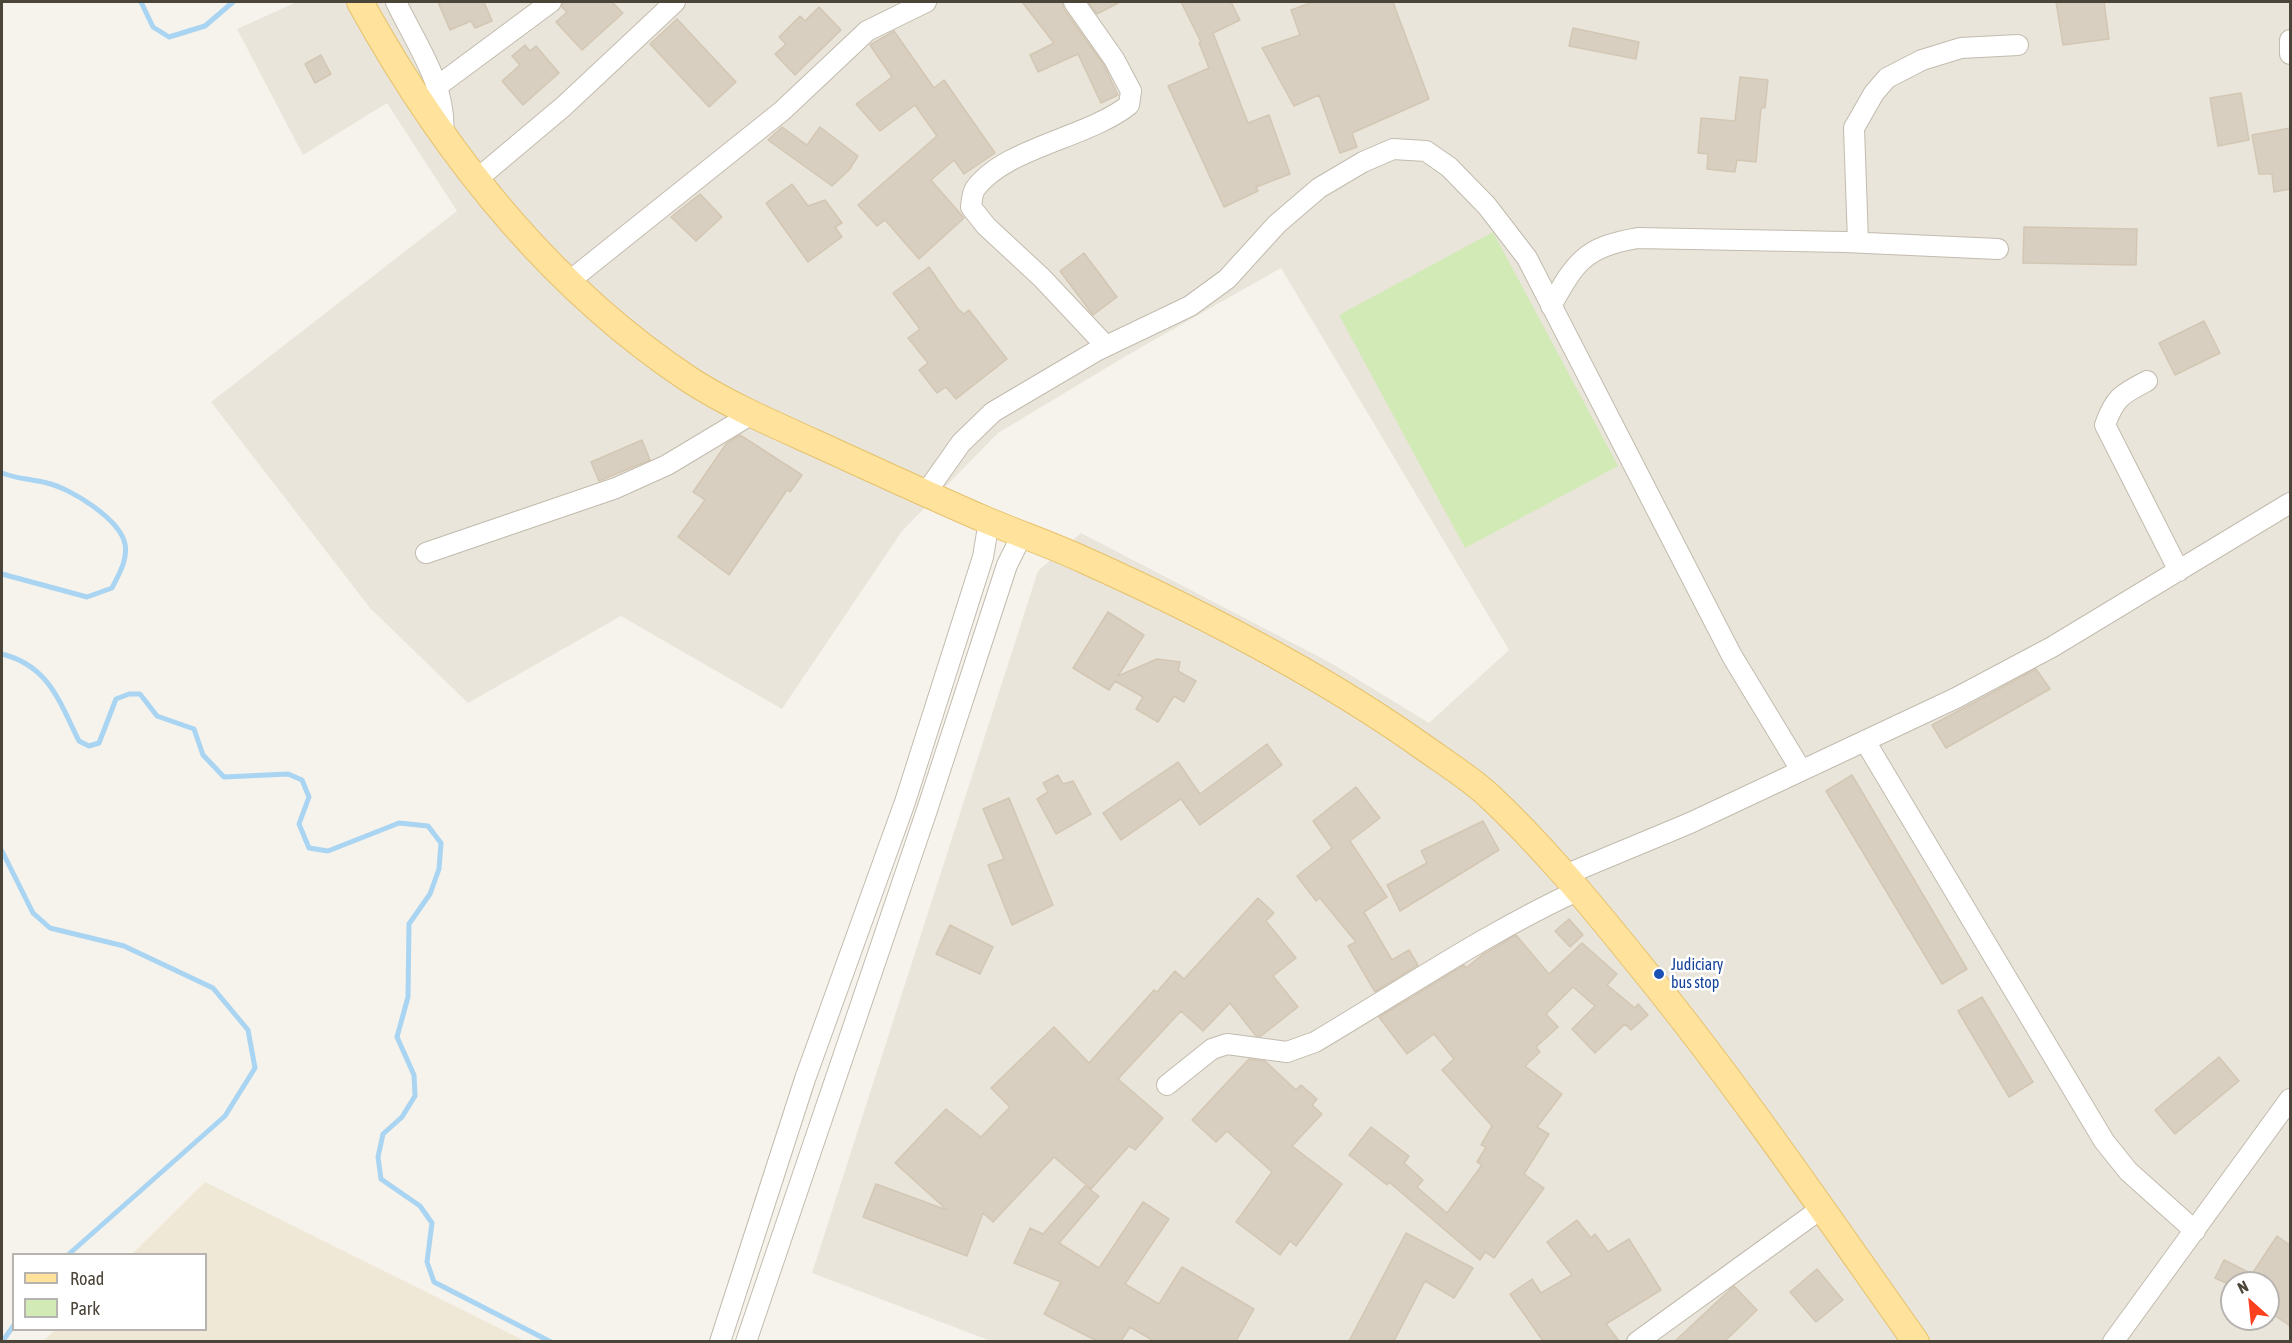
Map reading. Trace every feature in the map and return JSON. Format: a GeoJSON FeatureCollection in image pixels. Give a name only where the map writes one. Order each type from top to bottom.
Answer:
{"type":"FeatureCollection","features":[{"type":"Feature","properties":{"kind":"main road"},"geometry":{"type":"LineString","coordinates":[[360,2],[387,50],[443,137],[517,230],[567,284],[637,341],[692,381],[752,414],[925,494],[1083,559],[1270,652],[1356,702],[1482,789],[1572,882],[1724,1072],[1916,1341]]}},
{"type":"Feature","properties":{"kind":"street"},"geometry":{"type":"LineString","coordinates":[[396,2],[439,86],[445,117],[443,137]]}},
{"type":"Feature","properties":{"kind":"street"},"geometry":{"type":"LineString","coordinates":[[439,86],[551,2]]}},
{"type":"Feature","properties":{"kind":"street"},"geometry":{"type":"LineString","coordinates":[[476,180],[564,105],[675,2]]}},
{"type":"Feature","properties":{"kind":"street"},"geometry":{"type":"LineString","coordinates":[[567,284],[782,111],[867,31],[926,2]]}},
{"type":"Feature","properties":{"kind":"street"},"geometry":{"type":"LineString","coordinates":[[1074,2],[1114,59],[1131,91],[1129,105],[1098,125],[1018,158],[989,174],[973,191],[971,207],[986,226],[1042,279],[1106,346]]}},
{"type":"Feature","properties":{"kind":"street"},"geometry":{"type":"LineString","coordinates":[[2290,40],[2290,54]]}},
{"type":"Feature","properties":{"kind":"street"},"geometry":{"type":"LineString","coordinates":[[1858,242],[1854,128],[1874,93],[1887,78],[1922,60],[1961,48],[2018,45]]}},
{"type":"Feature","properties":{"kind":"street"},"geometry":{"type":"LineString","coordinates":[[925,494],[961,443],[993,412],[1106,346],[1190,306],[1227,279],[1277,224],[1319,188],[1363,162],[1393,149],[1426,151],[1449,167],[1487,206],[1527,258],[1732,656],[1801,770]]}},
{"type":"Feature","properties":{"kind":"street"},"geometry":{"type":"LineString","coordinates":[[1551,306],[1570,271],[1607,243],[1638,238],[1858,242],[1998,249]]}},
{"type":"Feature","properties":{"kind":"street"},"geometry":{"type":"LineString","coordinates":[[2147,381],[2124,393],[2113,403],[2105,425],[2179,570]]}},
{"type":"Feature","properties":{"kind":"street"},"geometry":{"type":"LineString","coordinates":[[426,553],[616,488],[667,465],[752,414]]}},
{"type":"Feature","properties":{"kind":"street"},"geometry":{"type":"LineString","coordinates":[[1167,1085],[1212,1049],[1227,1044],[1287,1052],[1315,1042],[1527,914],[1572,882],[1690,823],[1956,698],[2052,647],[2290,503]]}},
{"type":"Feature","properties":{"kind":"street"},"geometry":{"type":"LineString","coordinates":[[720,1341],[805,1079],[905,802],[983,557],[989,521]]}},
{"type":"Feature","properties":{"kind":"street"},"geometry":{"type":"LineString","coordinates":[[746,1341],[923,822],[1007,565],[1022,535]]}},
{"type":"Feature","properties":{"kind":"street"},"geometry":{"type":"LineString","coordinates":[[1865,741],[2104,1142],[2128,1171],[2195,1231]]}},
{"type":"Feature","properties":{"kind":"street"},"geometry":{"type":"LineString","coordinates":[[2113,1341],[2290,1100]]}},
{"type":"Feature","properties":{"kind":"street"},"geometry":{"type":"LineString","coordinates":[[1637,1341],[1822,1208]]}},
{"type":"Feature","properties":{"kind":"shaded area"},"geometry":{"type":"Polygon","coordinates":[[[297,2],[2290,2],[2290,1341],[991,1341],[812,1273],[1038,571],[1081,533],[1331,663],[1429,723],[1509,650],[1281,268],[1126,356],[998,433],[902,531],[782,709],[621,616],[468,703],[370,608],[211,402],[457,211],[387,103],[303,155],[237,29],[297,2]]]}},
{"type":"Feature","properties":{"kind":"shaded area"},"geometry":{"type":"Polygon","coordinates":[[[205,1182],[525,1341],[43,1341],[54,1331],[207,1331],[207,1253],[133,1253],[205,1182]]]}},
{"type":"Feature","properties":{"kind":"green space"},"geometry":{"type":"Polygon","coordinates":[[[1493,232],[1618,466],[1465,548],[1339,315],[1493,232]]]}},
{"type":"Feature","properties":{"kind":"building"},"geometry":{"type":"Polygon","coordinates":[[[438,2],[484,2],[492,21],[475,28],[471,21],[450,30],[438,2]]]}},
{"type":"Feature","properties":{"kind":"building"},"geometry":{"type":"Polygon","coordinates":[[[563,2],[612,2],[623,13],[582,50],[556,22],[567,12],[562,7],[563,2]]]}},
{"type":"Feature","properties":{"kind":"building"},"geometry":{"type":"Polygon","coordinates":[[[1022,2],[1062,2],[1064,9],[1104,65],[1118,95],[1101,103],[1078,54],[1038,72],[1030,55],[1054,43],[1022,2]]]}},
{"type":"Feature","properties":{"kind":"building"},"geometry":{"type":"Polygon","coordinates":[[[1088,2],[1120,2],[1097,14],[1088,2]]]}},
{"type":"Feature","properties":{"kind":"building"},"geometry":{"type":"Polygon","coordinates":[[[1181,2],[1231,2],[1240,20],[1213,33],[1248,123],[1269,115],[1290,174],[1256,187],[1258,191],[1224,207],[1168,86],[1209,68],[1199,43],[1201,42],[1181,2]]]}},
{"type":"Feature","properties":{"kind":"building"},"geometry":{"type":"Polygon","coordinates":[[[1313,2],[1393,2],[1429,99],[1352,133],[1357,147],[1340,153],[1319,95],[1294,106],[1262,48],[1300,35],[1291,10],[1313,2]]]}},
{"type":"Feature","properties":{"kind":"building"},"geometry":{"type":"Polygon","coordinates":[[[2056,2],[2104,2],[2109,39],[2063,45],[2056,2]]]}},
{"type":"Feature","properties":{"kind":"building"},"geometry":{"type":"Polygon","coordinates":[[[819,7],[841,30],[795,75],[775,54],[786,44],[779,37],[800,16],[805,21],[819,7]]]}},
{"type":"Feature","properties":{"kind":"building"},"geometry":{"type":"Polygon","coordinates":[[[677,19],[736,82],[709,107],[650,44],[677,19]]]}},
{"type":"Feature","properties":{"kind":"building"},"geometry":{"type":"Polygon","coordinates":[[[1573,28],[1639,42],[1636,59],[1569,46],[1573,28]]]}},
{"type":"Feature","properties":{"kind":"building"},"geometry":{"type":"Polygon","coordinates":[[[894,31],[934,88],[944,80],[995,153],[964,174],[954,160],[931,180],[964,218],[919,259],[885,220],[877,226],[858,205],[937,136],[915,105],[880,131],[856,104],[892,77],[870,45],[894,31]]]}},
{"type":"Feature","properties":{"kind":"building"},"geometry":{"type":"Polygon","coordinates":[[[525,45],[530,51],[536,46],[559,73],[523,105],[502,81],[520,65],[512,56],[525,45]]]}},
{"type":"Feature","properties":{"kind":"building"},"geometry":{"type":"Polygon","coordinates":[[[321,55],[331,74],[315,83],[305,64],[321,55]]]}},
{"type":"Feature","properties":{"kind":"building"},"geometry":{"type":"Polygon","coordinates":[[[1740,77],[1768,80],[1765,108],[1761,108],[1756,162],[1737,160],[1735,172],[1707,169],[1708,154],[1698,153],[1701,118],[1735,121],[1740,77]]]}},
{"type":"Feature","properties":{"kind":"building"},"geometry":{"type":"Polygon","coordinates":[[[2241,93],[2249,140],[2218,146],[2210,98],[2241,93]]]}},
{"type":"Feature","properties":{"kind":"building"},"geometry":{"type":"Polygon","coordinates":[[[782,127],[807,145],[820,127],[858,156],[849,170],[832,186],[768,140],[782,127]]]}},
{"type":"Feature","properties":{"kind":"building"},"geometry":{"type":"Polygon","coordinates":[[[2290,128],[2290,189],[2274,192],[2272,174],[2259,174],[2252,135],[2290,128]]]}},
{"type":"Feature","properties":{"kind":"building"},"geometry":{"type":"Polygon","coordinates":[[[792,184],[808,206],[825,200],[842,223],[835,227],[842,237],[808,262],[766,203],[792,184]]]}},
{"type":"Feature","properties":{"kind":"building"},"geometry":{"type":"Polygon","coordinates":[[[700,194],[722,217],[696,241],[671,217],[700,194]]]}},
{"type":"Feature","properties":{"kind":"building"},"geometry":{"type":"Polygon","coordinates":[[[2024,227],[2137,229],[2136,265],[2023,263],[2024,227]]]}},
{"type":"Feature","properties":{"kind":"building"},"geometry":{"type":"Polygon","coordinates":[[[1084,253],[1117,297],[1093,315],[1060,271],[1084,253]]]}},
{"type":"Feature","properties":{"kind":"building"},"geometry":{"type":"Polygon","coordinates":[[[929,267],[958,309],[964,314],[969,310],[1007,359],[956,399],[946,387],[937,393],[919,370],[928,363],[908,338],[920,329],[893,293],[929,267]]]}},
{"type":"Feature","properties":{"kind":"building"},"geometry":{"type":"Polygon","coordinates":[[[2204,321],[2220,353],[2175,375],[2159,343],[2204,321]]]}},
{"type":"Feature","properties":{"kind":"building"},"geometry":{"type":"Polygon","coordinates":[[[740,435],[802,475],[790,492],[787,490],[729,575],[678,537],[705,500],[693,492],[726,444],[740,435]]]}},
{"type":"Feature","properties":{"kind":"building"},"geometry":{"type":"Polygon","coordinates":[[[642,440],[650,460],[599,481],[591,462],[642,440]]]}},
{"type":"Feature","properties":{"kind":"building"},"geometry":{"type":"Polygon","coordinates":[[[1108,612],[1144,635],[1118,676],[1157,659],[1180,662],[1178,671],[1196,681],[1184,702],[1174,696],[1158,722],[1136,709],[1143,697],[1115,681],[1109,690],[1073,668],[1108,612]]]}},
{"type":"Feature","properties":{"kind":"building"},"geometry":{"type":"Polygon","coordinates":[[[2036,669],[2050,689],[1946,748],[1932,725],[2036,669]]]}},
{"type":"Feature","properties":{"kind":"building"},"geometry":{"type":"Polygon","coordinates":[[[1267,744],[1282,765],[1200,825],[1181,799],[1121,840],[1103,813],[1178,762],[1200,794],[1267,744]]]}},
{"type":"Feature","properties":{"kind":"building"},"geometry":{"type":"Polygon","coordinates":[[[1058,775],[1063,784],[1073,781],[1091,814],[1056,834],[1037,799],[1048,792],[1043,783],[1058,775]]]}},
{"type":"Feature","properties":{"kind":"building"},"geometry":{"type":"Polygon","coordinates":[[[1852,775],[1967,969],[1942,984],[1826,791],[1852,775]]]}},
{"type":"Feature","properties":{"kind":"building"},"geometry":{"type":"Polygon","coordinates":[[[1356,787],[1380,818],[1350,841],[1387,897],[1364,912],[1392,960],[1409,950],[1418,965],[1375,992],[1348,946],[1356,942],[1320,898],[1316,901],[1297,876],[1332,848],[1313,821],[1356,787]]]}},
{"type":"Feature","properties":{"kind":"building"},"geometry":{"type":"Polygon","coordinates":[[[1009,798],[1053,905],[1012,925],[988,865],[1004,859],[983,809],[1009,798]]]}},
{"type":"Feature","properties":{"kind":"building"},"geometry":{"type":"Polygon","coordinates":[[[1483,821],[1499,850],[1400,911],[1387,885],[1427,863],[1421,851],[1483,821]]]}},
{"type":"Feature","properties":{"kind":"building"},"geometry":{"type":"Polygon","coordinates":[[[1258,898],[1274,913],[1266,921],[1296,958],[1273,976],[1298,1007],[1261,1036],[1256,1036],[1230,1003],[1203,1031],[1181,1011],[1118,1079],[1163,1118],[1135,1150],[1129,1146],[1091,1189],[1054,1157],[993,1222],[983,1213],[967,1256],[863,1217],[876,1184],[947,1210],[895,1163],[946,1109],[981,1137],[1010,1107],[991,1088],[1054,1027],[1089,1063],[1154,990],[1157,992],[1175,971],[1184,979],[1258,898]]]}},
{"type":"Feature","properties":{"kind":"building"},"geometry":{"type":"Polygon","coordinates":[[[1569,919],[1583,935],[1570,947],[1555,931],[1569,919]]]}},
{"type":"Feature","properties":{"kind":"building"},"geometry":{"type":"Polygon","coordinates":[[[950,925],[993,947],[980,974],[936,954],[950,925]]]}},
{"type":"Feature","properties":{"kind":"building"},"geometry":{"type":"Polygon","coordinates":[[[1516,935],[1549,974],[1582,943],[1617,974],[1607,985],[1635,1008],[1638,1004],[1648,1015],[1631,1030],[1625,1024],[1595,1053],[1572,1029],[1595,1006],[1573,987],[1546,1014],[1558,1027],[1536,1047],[1540,1052],[1525,1066],[1562,1094],[1537,1127],[1549,1134],[1524,1174],[1544,1188],[1494,1258],[1485,1252],[1480,1260],[1389,1182],[1387,1185],[1349,1155],[1371,1127],[1409,1156],[1404,1163],[1423,1180],[1417,1187],[1447,1213],[1482,1165],[1477,1162],[1486,1147],[1481,1145],[1492,1126],[1442,1070],[1454,1059],[1434,1034],[1407,1054],[1379,1017],[1464,965],[1466,968],[1482,955],[1516,935]]]}},
{"type":"Feature","properties":{"kind":"building"},"geometry":{"type":"Polygon","coordinates":[[[1982,997],[2033,1082],[2009,1097],[1958,1011],[1982,997]]]}},
{"type":"Feature","properties":{"kind":"building"},"geometry":{"type":"Polygon","coordinates":[[[2219,1057],[2239,1081],[2175,1134],[2155,1110],[2219,1057]]]}},
{"type":"Feature","properties":{"kind":"building"},"geometry":{"type":"Polygon","coordinates":[[[1249,1059],[1265,1061],[1296,1090],[1301,1085],[1317,1099],[1312,1105],[1322,1114],[1292,1146],[1342,1184],[1296,1246],[1290,1241],[1280,1255],[1236,1222],[1272,1172],[1227,1131],[1216,1142],[1192,1120],[1249,1059]]]}},
{"type":"Feature","properties":{"kind":"building"},"geometry":{"type":"Polygon","coordinates":[[[1085,1186],[1099,1196],[1059,1243],[1099,1268],[1143,1202],[1169,1219],[1125,1284],[1159,1304],[1182,1267],[1254,1309],[1236,1341],[1154,1341],[1130,1327],[1121,1341],[1097,1341],[1044,1314],[1061,1282],[1014,1263],[1030,1228],[1043,1234],[1085,1186]]]}},
{"type":"Feature","properties":{"kind":"building"},"geometry":{"type":"Polygon","coordinates":[[[1577,1220],[1591,1238],[1595,1234],[1608,1252],[1629,1239],[1661,1290],[1606,1324],[1619,1341],[1543,1341],[1510,1294],[1532,1279],[1541,1293],[1572,1275],[1547,1242],[1577,1220]]]}},
{"type":"Feature","properties":{"kind":"building"},"geometry":{"type":"Polygon","coordinates":[[[1406,1233],[1473,1268],[1454,1298],[1425,1281],[1394,1341],[1349,1341],[1406,1233]]]}},
{"type":"Feature","properties":{"kind":"building"},"geometry":{"type":"Polygon","coordinates":[[[2277,1236],[2290,1245],[2290,1326],[2280,1319],[2280,1271],[2254,1271],[2277,1236]]]}},
{"type":"Feature","properties":{"kind":"building"},"geometry":{"type":"Polygon","coordinates":[[[2224,1260],[2246,1271],[2220,1271],[2220,1280],[2215,1278],[2224,1260]]]}},
{"type":"Feature","properties":{"kind":"building"},"geometry":{"type":"Polygon","coordinates":[[[1817,1269],[1843,1300],[1816,1322],[1790,1292],[1817,1269]]]}},
{"type":"Feature","properties":{"kind":"building"},"geometry":{"type":"Polygon","coordinates":[[[1734,1286],[1757,1310],[1725,1341],[1675,1341],[1734,1286]]]}},
{"type":"Feature","properties":{"kind":"waterway"},"geometry":{"type":"LineString","coordinates":[[141,2],[153,27],[169,37],[205,26],[233,2]]}},
{"type":"Feature","properties":{"kind":"waterway"},"geometry":{"type":"LineString","coordinates":[[2,473],[57,486],[93,506],[121,534],[126,550],[122,567],[112,588],[87,597],[2,574]]}},
{"type":"Feature","properties":{"kind":"waterway"},"geometry":{"type":"LineString","coordinates":[[2,654],[31,667],[42,676],[58,699],[79,741],[89,746],[99,743],[116,699],[129,694],[140,694],[157,716],[194,729],[203,755],[224,777],[288,774],[302,780],[309,797],[299,824],[309,848],[328,851],[399,823],[428,826],[441,843],[439,869],[430,894],[409,924],[408,997],[397,1037],[414,1075],[415,1096],[402,1117],[383,1134],[378,1157],[381,1179],[420,1206],[432,1223],[427,1262],[434,1282],[551,1342]]}},
{"type":"Feature","properties":{"kind":"waterway"},"geometry":{"type":"LineString","coordinates":[[2,851],[33,913],[50,928],[124,946],[213,988],[248,1030],[255,1068],[225,1116],[70,1253]]}},
{"type":"Feature","properties":{"kind":"waterway"},"geometry":{"type":"LineString","coordinates":[[2,1342],[12,1328]]}},
{"type":"Feature","properties":{"kind":"place","name":"Judiciary bus stop"},"geometry":{"type":"Point","coordinates":[1659,974]}}]}
